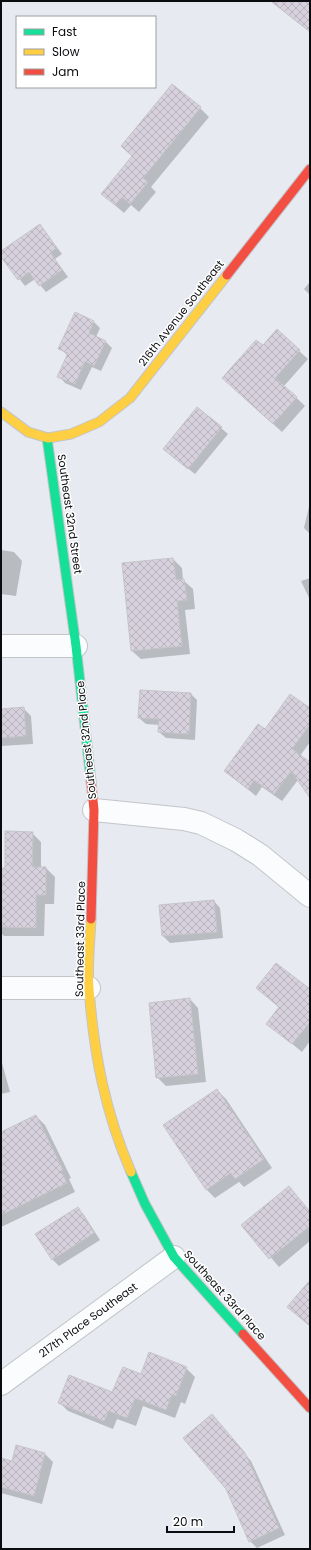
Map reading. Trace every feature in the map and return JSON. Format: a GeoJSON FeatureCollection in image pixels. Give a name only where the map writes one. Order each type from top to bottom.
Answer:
{"type":"FeatureCollection","features":[{"type":"Feature","properties":{"kind":"street","name":"216th Avenue Southeast"},"geometry":{"type":"LineString","coordinates":[[47,438],[70,434],[95,426],[112,415],[130,398],[310,169]]}},
{"type":"Feature","properties":{"kind":"street"},"geometry":{"type":"LineString","coordinates":[[1,412],[25,430],[47,438]]}},
{"type":"Feature","properties":{"kind":"street","name":"Southeast 32nd Street"},"geometry":{"type":"LineString","coordinates":[[47,438],[76,646]]}},
{"type":"Feature","properties":{"kind":"street"},"geometry":{"type":"LineString","coordinates":[[1,646],[76,646]]}},
{"type":"Feature","properties":{"kind":"street","name":"Southeast 32nd Place"},"geometry":{"type":"LineString","coordinates":[[76,646],[94,810],[184,819],[201,823],[236,840],[260,855],[310,896]]}},
{"type":"Feature","properties":{"kind":"street","name":"Southeast 33rd Place"},"geometry":{"type":"LineString","coordinates":[[94,810],[89,988],[99,1069],[108,1107],[123,1153],[145,1204],[174,1257],[310,1408]]}},
{"type":"Feature","properties":{"kind":"street"},"geometry":{"type":"LineString","coordinates":[[1,988],[89,988]]}},
{"type":"Feature","properties":{"kind":"street","name":"217th Place Southeast"},"geometry":{"type":"LineString","coordinates":[[1,1384],[174,1257]]}},
{"type":"Feature","properties":{"kind":"building"},"geometry":{"type":"Polygon","coordinates":[[[271,1],[310,1],[310,32],[271,1]]]}},
{"type":"Feature","properties":{"kind":"building"},"geometry":{"type":"Polygon","coordinates":[[[172,84],[201,107],[143,178],[148,182],[130,204],[122,197],[115,205],[101,194],[132,156],[121,146],[172,84]]]}},
{"type":"Feature","properties":{"kind":"building"},"geometry":{"type":"Polygon","coordinates":[[[40,224],[57,248],[50,252],[62,270],[39,286],[29,272],[18,280],[1,257],[1,251],[40,224]]]}},
{"type":"Feature","properties":{"kind":"building"},"geometry":{"type":"Polygon","coordinates":[[[75,312],[94,321],[89,333],[106,341],[94,366],[85,361],[75,384],[57,377],[68,353],[58,349],[75,312]]]}},
{"type":"Feature","properties":{"kind":"building"},"geometry":{"type":"Polygon","coordinates":[[[277,329],[300,350],[275,378],[297,397],[273,424],[222,378],[256,340],[263,345],[277,329]]]}},
{"type":"Feature","properties":{"kind":"building"},"geometry":{"type":"Polygon","coordinates":[[[197,407],[222,427],[188,469],[163,449],[197,407]]]}},
{"type":"Feature","properties":{"kind":"building"},"geometry":{"type":"Polygon","coordinates":[[[173,558],[176,580],[184,579],[187,600],[177,601],[182,646],[131,651],[122,563],[173,558]]]}},
{"type":"Feature","properties":{"kind":"building"},"geometry":{"type":"Polygon","coordinates":[[[140,690],[191,693],[189,734],[158,732],[159,719],[138,718],[140,690]]]}},
{"type":"Feature","properties":{"kind":"building"},"geometry":{"type":"Polygon","coordinates":[[[290,694],[310,708],[310,724],[292,749],[310,762],[310,798],[291,771],[274,794],[254,780],[248,789],[224,771],[258,724],[265,729],[290,694]]]}},
{"type":"Feature","properties":{"kind":"building"},"geometry":{"type":"Polygon","coordinates":[[[24,707],[26,736],[1,738],[1,709],[24,707]]]}},
{"type":"Feature","properties":{"kind":"building"},"geometry":{"type":"Polygon","coordinates":[[[5,831],[33,832],[32,867],[46,867],[46,895],[36,895],[36,928],[1,927],[1,868],[5,868],[5,831]]]}},
{"type":"Feature","properties":{"kind":"building"},"geometry":{"type":"Polygon","coordinates":[[[214,900],[217,932],[162,936],[159,905],[214,900]]]}},
{"type":"Feature","properties":{"kind":"building"},"geometry":{"type":"Polygon","coordinates":[[[276,963],[310,989],[310,1022],[292,1044],[266,1024],[279,1007],[256,988],[276,963]]]}},
{"type":"Feature","properties":{"kind":"building"},"geometry":{"type":"Polygon","coordinates":[[[190,998],[198,1074],[156,1078],[149,1003],[190,998]]]}},
{"type":"Feature","properties":{"kind":"building"},"geometry":{"type":"Polygon","coordinates":[[[217,1089],[264,1159],[235,1179],[231,1173],[206,1190],[163,1125],[217,1089]]]}},
{"type":"Feature","properties":{"kind":"building"},"geometry":{"type":"Polygon","coordinates":[[[36,1115],[63,1170],[61,1171],[67,1183],[1,1215],[1,1132],[36,1115]]]}},
{"type":"Feature","properties":{"kind":"building"},"geometry":{"type":"Polygon","coordinates":[[[289,1186],[310,1212],[310,1226],[269,1259],[241,1225],[289,1186]]]}},
{"type":"Feature","properties":{"kind":"building"},"geometry":{"type":"Polygon","coordinates":[[[78,1207],[94,1233],[52,1260],[35,1234],[78,1207]]]}},
{"type":"Feature","properties":{"kind":"building"},"geometry":{"type":"Polygon","coordinates":[[[310,1280],[310,1326],[287,1307],[310,1280]]]}},
{"type":"Feature","properties":{"kind":"building"},"geometry":{"type":"Polygon","coordinates":[[[149,1352],[187,1367],[176,1396],[172,1394],[166,1410],[135,1398],[127,1418],[109,1411],[104,1421],[58,1403],[69,1375],[112,1392],[123,1367],[141,1374],[149,1352]]]}},
{"type":"Feature","properties":{"kind":"building"},"geometry":{"type":"Polygon","coordinates":[[[212,1414],[245,1453],[279,1528],[249,1542],[226,1489],[183,1438],[212,1414]]]}},
{"type":"Feature","properties":{"kind":"building"},"geometry":{"type":"Polygon","coordinates":[[[16,1445],[45,1453],[34,1496],[1,1487],[1,1458],[12,1461],[16,1445]]]}},
{"type":"Feature","properties":{"kind":"traffic: fast"},"geometry":{"type":"LineString","coordinates":[[47,438],[76,646],[91,781]]}},
{"type":"Feature","properties":{"kind":"traffic: fast"},"geometry":{"type":"LineString","coordinates":[[131,1172],[145,1204],[174,1257],[243,1334]]}},
{"type":"Feature","properties":{"kind":"traffic: slow"},"geometry":{"type":"LineString","coordinates":[[1,412],[28,432],[48,438],[71,434],[99,422],[130,398],[227,275]]}},
{"type":"Feature","properties":{"kind":"traffic: slow"},"geometry":{"type":"LineString","coordinates":[[91,919],[88,980],[94,1037],[102,1082],[114,1127],[131,1172]]}},
{"type":"Feature","properties":{"kind":"traffic: jam"},"geometry":{"type":"LineString","coordinates":[[227,275],[310,169]]}},
{"type":"Feature","properties":{"kind":"traffic: jam"},"geometry":{"type":"LineString","coordinates":[[91,781],[94,810],[91,919]]}},
{"type":"Feature","properties":{"kind":"traffic: jam"},"geometry":{"type":"LineString","coordinates":[[243,1334],[310,1408]]}}]}
